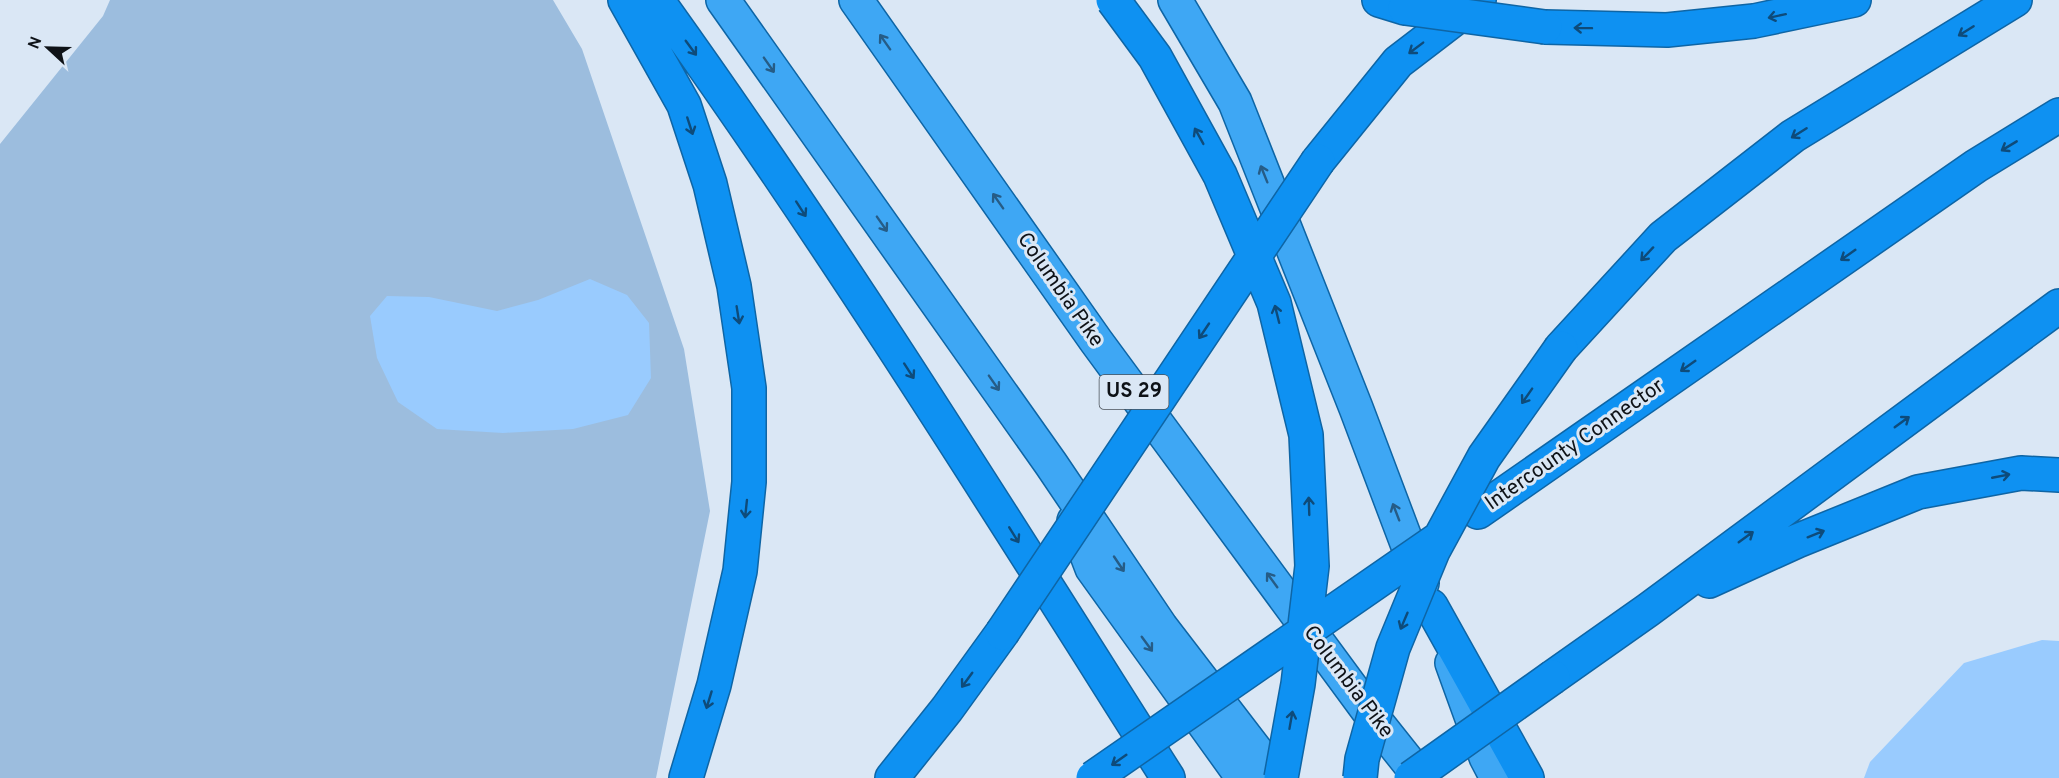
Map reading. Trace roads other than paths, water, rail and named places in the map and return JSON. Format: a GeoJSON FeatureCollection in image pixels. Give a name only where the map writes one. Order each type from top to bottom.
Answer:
{"type":"FeatureCollection","features":[{"type":"Feature","properties":{"kind":"highway"},"geometry":{"type":"LineString","coordinates":[[625,0],[684,105],[710,184],[734,286],[749,388],[749,482],[740,571],[714,685],[686,778]]}},
{"type":"Feature","properties":{"kind":"highway"},"geometry":{"type":"LineString","coordinates":[[657,0],[740,116],[942,422],[1168,778]]}},
{"type":"Feature","properties":{"kind":"highway"},"geometry":{"type":"LineString","coordinates":[[723,0],[1051,464],[1161,627],[1279,778]]}},
{"type":"Feature","properties":{"kind":"highway","name":"Columbia Pike"},"geometry":{"type":"LineString","coordinates":[[856,0],[1096,341],[1371,714],[1421,778]]}},
{"type":"Feature","properties":{"kind":"highway"},"geometry":{"type":"LineString","coordinates":[[1113,0],[1155,57],[1220,175],[1274,303],[1306,435],[1312,566],[1298,684],[1279,778]]}},
{"type":"Feature","properties":{"kind":"highway"},"geometry":{"type":"LineString","coordinates":[[1175,0],[1235,102],[1356,408],[1486,757],[1497,778]]}},
{"type":"Feature","properties":{"kind":"highway"},"geometry":{"type":"LineString","coordinates":[[891,778],[1002,633],[1318,160],[1398,62],[1479,0]]}},
{"type":"Feature","properties":{"kind":"highway"},"geometry":{"type":"LineString","coordinates":[[1392,4],[1545,27],[1667,30],[1754,21],[1854,0]]}},
{"type":"Feature","properties":{"kind":"highway"},"geometry":{"type":"LineString","coordinates":[[1360,778],[1362,759],[1393,648],[1433,551],[1484,457],[1561,348],[1663,237],[1793,136],[2015,0]]}},
{"type":"Feature","properties":{"kind":"highway","name":"Intercounty Connector"},"geometry":{"type":"LineString","coordinates":[[1093,778],[1976,166],[2059,115]]}},
{"type":"Feature","properties":{"kind":"highway"},"geometry":{"type":"LineString","coordinates":[[1411,778],[1648,610],[2059,306]]}},
{"type":"Feature","properties":{"kind":"highway"},"geometry":{"type":"LineString","coordinates":[[1051,464],[1092,568],[1243,778]]}},
{"type":"Feature","properties":{"kind":"highway"},"geometry":{"type":"LineString","coordinates":[[1648,610],[1797,542],[1918,492],[2021,472],[2059,475]]}},
{"type":"Feature","properties":{"kind":"highway"},"geometry":{"type":"LineString","coordinates":[[1431,606],[1527,778]]}}]}
